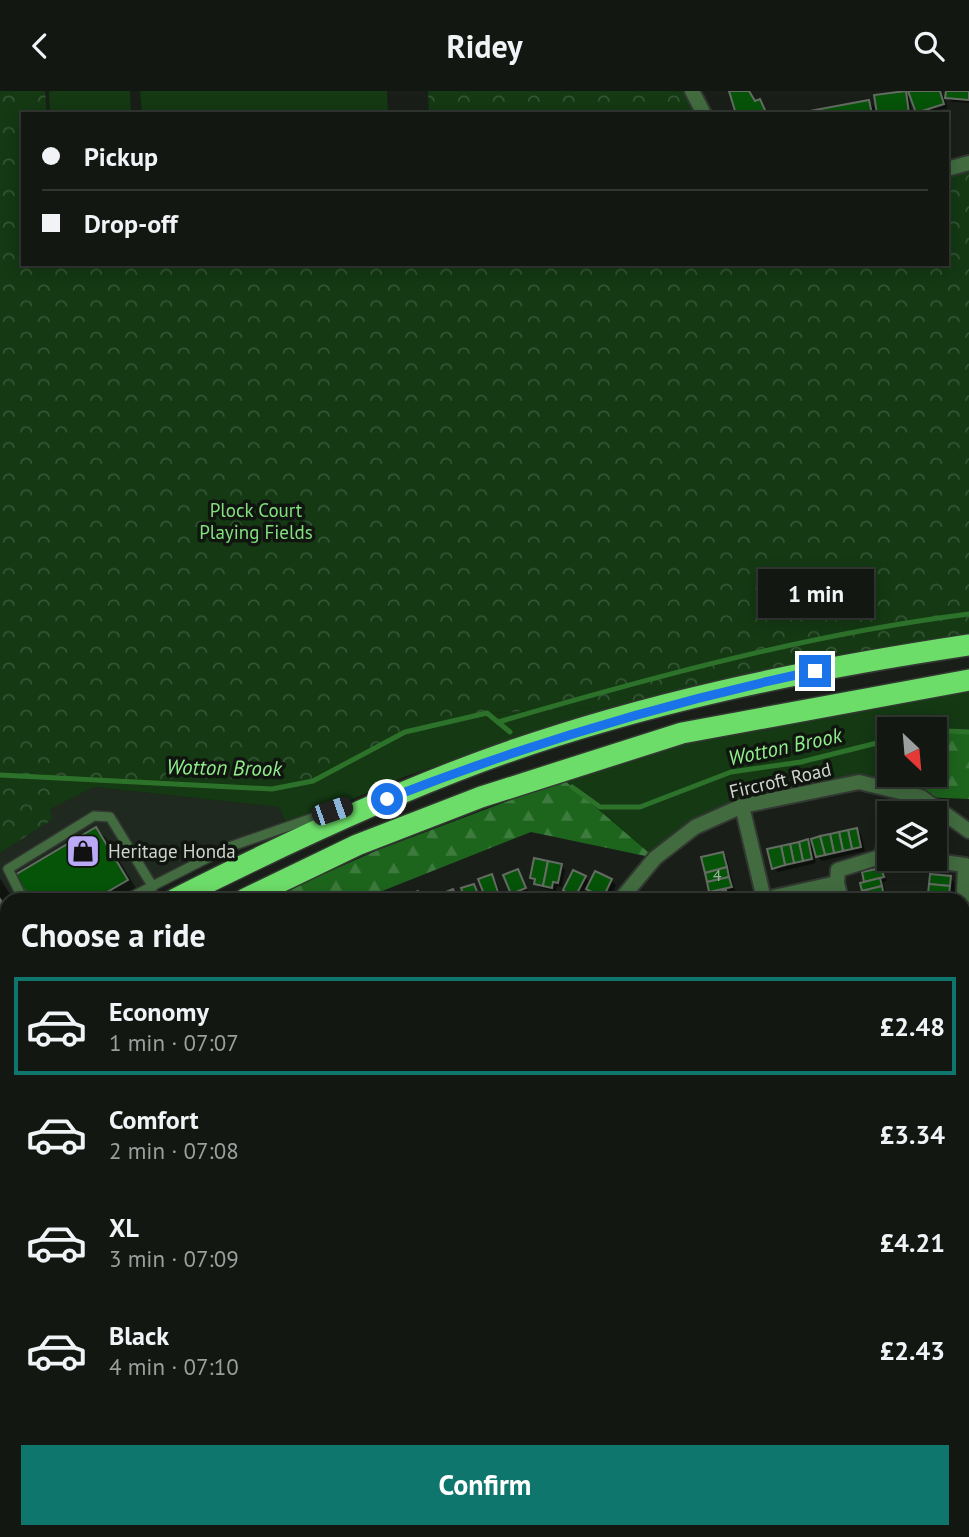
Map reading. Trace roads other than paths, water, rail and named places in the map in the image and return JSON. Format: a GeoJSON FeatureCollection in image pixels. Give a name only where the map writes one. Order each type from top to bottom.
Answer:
{"type":"FeatureCollection","features":[{"type":"Feature","properties":{"kind":"highway"},"geometry":{"type":"LineString","coordinates":[[188,893],[364,809],[481,762],[707,694],[869,660],[969,645]]}},
{"type":"Feature","properties":{"kind":"highway"},"geometry":{"type":"LineString","coordinates":[[257,893],[357,845],[481,797],[682,733],[969,680]]}},
{"type":"Feature","properties":{"kind":"street"},"geometry":{"type":"LineString","coordinates":[[692,91],[703,112]]}},
{"type":"Feature","properties":{"kind":"street"},"geometry":{"type":"LineString","coordinates":[[949,168],[969,163]]}},
{"type":"Feature","properties":{"kind":"street","name":"Fircroft Road"},"geometry":{"type":"LineString","coordinates":[[626,893],[655,858],[695,827],[742,806],[859,782],[922,797],[969,831]]}},
{"type":"Feature","properties":{"kind":"street"},"geometry":{"type":"LineString","coordinates":[[742,806],[764,893]]}},
{"type":"Feature","properties":{"kind":"street"},"geometry":{"type":"LineString","coordinates":[[840,893],[837,883],[838,870],[877,858]]}},
{"type":"Feature","properties":{"kind":"street"},"geometry":{"type":"LineString","coordinates":[[947,863],[964,865],[964,893]]}},
{"type":"Feature","properties":{"kind":"street"},"geometry":{"type":"LineString","coordinates":[[792,893],[837,883]]}},
{"type":"Feature","properties":{"kind":"lane"},"geometry":{"type":"LineString","coordinates":[[140,893],[229,847],[481,762]]}},
{"type":"Feature","properties":{"kind":"lane"},"geometry":{"type":"LineString","coordinates":[[20,893],[8,869],[94,816],[110,817],[153,887]]}},
{"type":"Feature","properties":{"kind":"waterway"},"geometry":{"type":"LineString","coordinates":[[498,722],[673,673],[791,645],[969,614]]}},
{"type":"Feature","properties":{"kind":"waterway","name":"Wotton Brook"},"geometry":{"type":"LineString","coordinates":[[0,775],[272,789],[313,781],[405,732],[487,713],[510,732]]}},
{"type":"Feature","properties":{"kind":"waterway","name":"Wotton Brook"},"geometry":{"type":"LineString","coordinates":[[947,731],[969,732]]}},
{"type":"Feature","properties":{"kind":"waterway","name":"Wotton Brook"},"geometry":{"type":"LineString","coordinates":[[572,787],[600,807],[640,807],[731,772],[801,762],[877,743]]}},
{"type":"Feature","properties":{"kind":"place","name":"Heritage Honda"},"geometry":{"type":"Point","coordinates":[83,851]}},
{"type":"Feature","properties":{"kind":"park label","name":"Plock Court Playing Fields"},"geometry":{"type":"Point","coordinates":[256,521]}}]}
